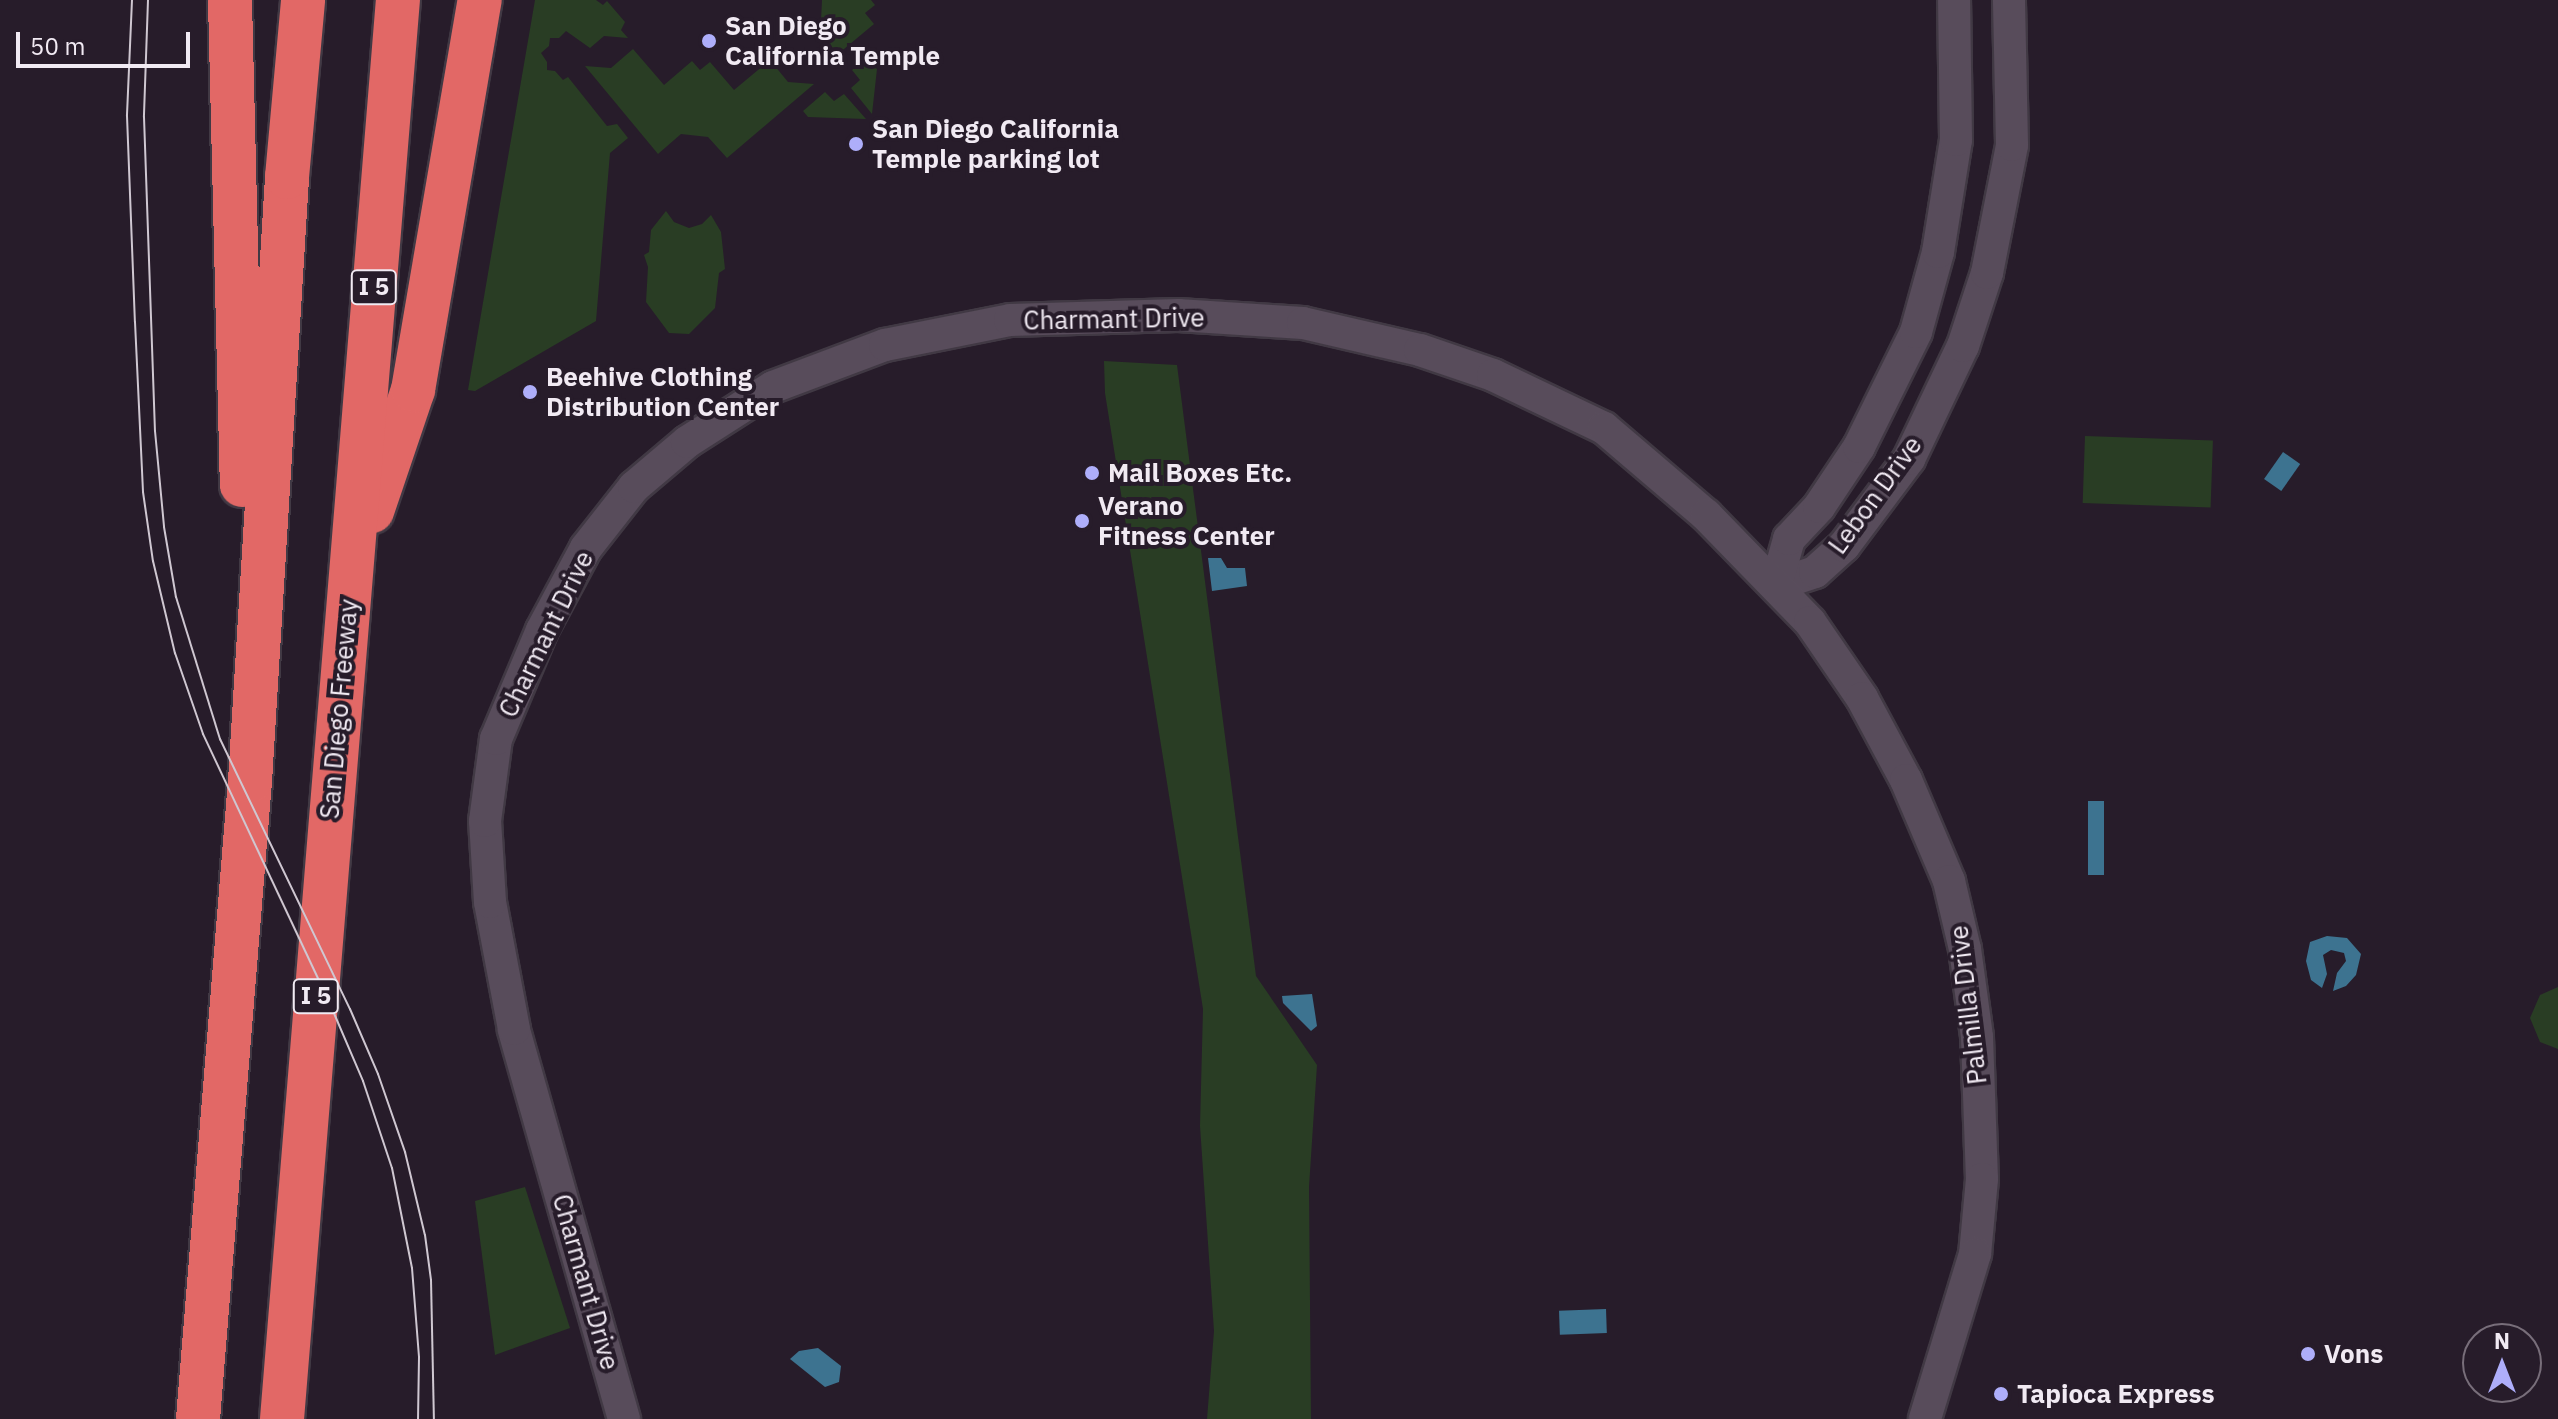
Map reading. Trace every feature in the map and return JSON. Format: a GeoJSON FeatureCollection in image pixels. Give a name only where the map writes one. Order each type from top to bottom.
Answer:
{"type":"FeatureCollection","features":[{"type":"Feature","properties":{"kind":"highway"},"geometry":{"type":"LineString","coordinates":[[230,0],[250,781]]}},
{"type":"Feature","properties":{"kind":"highway"},"geometry":{"type":"LineString","coordinates":[[198,1419],[250,781],[287,177],[303,0]]}},
{"type":"Feature","properties":{"kind":"highway","name":"San Diego Freeway"},"geometry":{"type":"LineString","coordinates":[[282,1419],[398,0]]}},
{"type":"Feature","properties":{"kind":"highway"},"geometry":{"type":"LineString","coordinates":[[350,573],[413,390],[480,0]]}},
{"type":"Feature","properties":{"kind":"street","name":"Lebon Drive"},"geometry":{"type":"LineString","coordinates":[[1776,585],[1789,539],[1819,507],[1859,447],[1916,332],[1938,252],[1956,140],[1954,0]]}},
{"type":"Feature","properties":{"kind":"street","name":"Lebon Drive"},"geometry":{"type":"LineString","coordinates":[[1776,585],[1815,572],[1844,546],[1909,459],[1963,346],[1987,273],[2012,145],[2009,0]]}},
{"type":"Feature","properties":{"kind":"street","name":"Charmant Drive"},"geometry":{"type":"LineString","coordinates":[[624,1419],[514,1029],[490,902],[485,821],[496,739],[542,630],[586,548],[634,487],[687,442],[773,387],[885,345],[1010,320],[1178,315],[1303,323],[1420,350],[1493,375],[1604,428],[1706,515],[1776,585]]}},
{"type":"Feature","properties":{"kind":"street","name":"Palmilla Drive"},"geometry":{"type":"LineString","coordinates":[[1776,585],[1810,622],[1862,698],[1906,780],[1949,881],[1965,949],[1977,1037],[1982,1179],[1975,1254],[1925,1419]]}},
{"type":"Feature","properties":{"kind":"green space"},"geometry":{"type":"Polygon","coordinates":[[[535,0],[596,0],[603,5],[607,1],[625,22],[621,30],[628,38],[604,36],[590,48],[566,31],[559,38],[550,38],[549,46],[541,53],[547,62],[547,70],[555,71],[563,80],[568,77],[607,126],[617,124],[628,138],[610,153],[596,321],[475,391],[468,390],[535,0]]]}},
{"type":"Feature","properties":{"kind":"green space"},"geometry":{"type":"Polygon","coordinates":[[[822,0],[871,0],[875,5],[865,13],[874,24],[838,54],[811,22],[821,21],[822,0]]]}},
{"type":"Feature","properties":{"kind":"green space"},"geometry":{"type":"Polygon","coordinates":[[[633,49],[664,85],[692,61],[700,70],[710,62],[734,90],[770,60],[788,82],[814,84],[727,158],[708,137],[681,134],[658,154],[585,66],[611,68],[633,49]]]}},
{"type":"Feature","properties":{"kind":"green space"},"geometry":{"type":"Polygon","coordinates":[[[877,49],[872,114],[851,88],[860,80],[852,70],[877,49]]]}},
{"type":"Feature","properties":{"kind":"green space"},"geometry":{"type":"Polygon","coordinates":[[[825,92],[834,101],[844,94],[866,119],[808,117],[803,111],[825,92]]]}},
{"type":"Feature","properties":{"kind":"green space"},"geometry":{"type":"Polygon","coordinates":[[[666,211],[674,222],[689,228],[702,224],[711,215],[721,232],[725,269],[719,273],[715,308],[689,334],[669,333],[646,302],[648,267],[644,255],[649,252],[651,230],[666,211]]]}},
{"type":"Feature","properties":{"kind":"green space"},"geometry":{"type":"Polygon","coordinates":[[[1104,361],[1177,365],[1256,976],[1317,1065],[1309,1187],[1311,1419],[1207,1419],[1214,1331],[1200,1126],[1203,1009],[1105,393],[1104,361]]]}},
{"type":"Feature","properties":{"kind":"green space"},"geometry":{"type":"Polygon","coordinates":[[[2085,436],[2213,440],[2211,507],[2083,503],[2085,436]]]}},
{"type":"Feature","properties":{"kind":"green space"},"geometry":{"type":"Polygon","coordinates":[[[2558,987],[2558,1049],[2540,1042],[2530,1018],[2540,995],[2558,987]]]}},
{"type":"Feature","properties":{"kind":"green space"},"geometry":{"type":"Polygon","coordinates":[[[525,1187],[570,1328],[495,1355],[475,1201],[525,1187]]]}},
{"type":"Feature","properties":{"kind":"water"},"geometry":{"type":"Polygon","coordinates":[[[2283,452],[2300,464],[2281,491],[2264,479],[2283,452]]]}},
{"type":"Feature","properties":{"kind":"water"},"geometry":{"type":"Polygon","coordinates":[[[1208,558],[1221,558],[1227,568],[1245,568],[1247,586],[1212,591],[1208,558]]]}},
{"type":"Feature","properties":{"kind":"water"},"geometry":{"type":"Polygon","coordinates":[[[2088,801],[2104,801],[2104,875],[2088,875],[2088,801]]]}},
{"type":"Feature","properties":{"kind":"water"},"geometry":{"type":"Polygon","coordinates":[[[2327,936],[2347,938],[2361,954],[2356,975],[2346,986],[2333,991],[2337,973],[2346,961],[2344,953],[2331,950],[2323,955],[2327,974],[2322,988],[2311,980],[2306,961],[2310,942],[2327,936]]]}},
{"type":"Feature","properties":{"kind":"water"},"geometry":{"type":"Polygon","coordinates":[[[1312,994],[1317,1026],[1311,1031],[1283,1003],[1282,996],[1312,994]]]}},
{"type":"Feature","properties":{"kind":"water"},"geometry":{"type":"Polygon","coordinates":[[[1606,1309],[1607,1333],[1560,1335],[1559,1311],[1606,1309]]]}},
{"type":"Feature","properties":{"kind":"water"},"geometry":{"type":"Polygon","coordinates":[[[818,1348],[841,1366],[839,1382],[825,1387],[790,1359],[799,1351],[818,1348]]]}},
{"type":"Feature","properties":{"kind":"tram line"},"geometry":{"type":"LineString","coordinates":[[132,0],[127,116],[143,492],[153,561],[175,653],[203,734],[330,1004],[363,1081],[392,1168],[412,1268],[419,1357],[418,1419]]}},
{"type":"Feature","properties":{"kind":"tram line"},"geometry":{"type":"LineString","coordinates":[[148,0],[144,117],[155,431],[164,527],[176,597],[220,739],[350,1009],[378,1074],[405,1152],[425,1235],[431,1280],[434,1419]]}},
{"type":"Feature","properties":{"kind":"place","name":"San Diego California Temple"},"geometry":{"type":"Point","coordinates":[709,41]}},
{"type":"Feature","properties":{"kind":"place","name":"San Diego California Temple parking lot"},"geometry":{"type":"Point","coordinates":[856,144]}},
{"type":"Feature","properties":{"kind":"place","name":"Beehive Clothing Distribution Center"},"geometry":{"type":"Point","coordinates":[530,392]}},
{"type":"Feature","properties":{"kind":"place","name":"Mail Boxes Etc."},"geometry":{"type":"Point","coordinates":[1092,473]}},
{"type":"Feature","properties":{"kind":"place","name":"Verano Fitness Center"},"geometry":{"type":"Point","coordinates":[1082,521]}},
{"type":"Feature","properties":{"kind":"place","name":"Vons"},"geometry":{"type":"Point","coordinates":[2308,1354]}},
{"type":"Feature","properties":{"kind":"place","name":"Tapioca Express"},"geometry":{"type":"Point","coordinates":[2001,1394]}}]}
